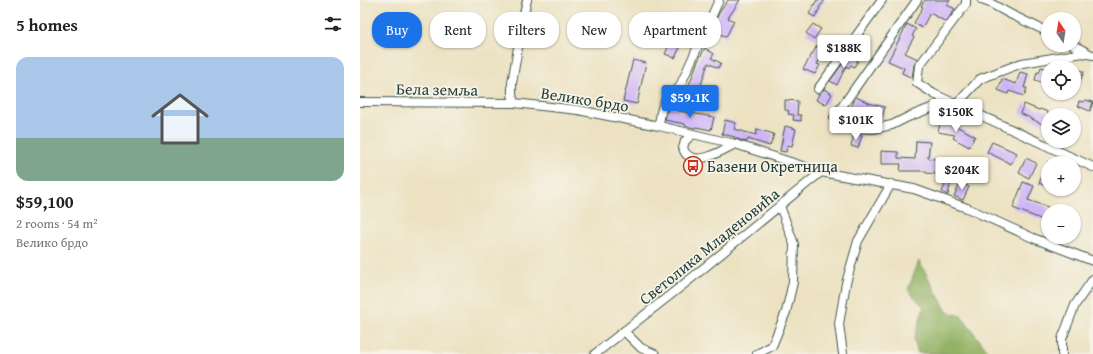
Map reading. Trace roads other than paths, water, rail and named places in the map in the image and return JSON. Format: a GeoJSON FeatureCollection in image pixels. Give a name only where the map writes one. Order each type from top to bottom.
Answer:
{"type":"FeatureCollection","features":[{"type":"Feature","properties":{"kind":"street"},"geometry":{"type":"LineString","coordinates":[[514,103],[512,83],[527,0]]}},
{"type":"Feature","properties":{"kind":"street"},"geometry":{"type":"LineString","coordinates":[[659,126],[661,106],[669,96],[679,88],[719,0]]}},
{"type":"Feature","properties":{"kind":"street"},"geometry":{"type":"LineString","coordinates":[[818,89],[882,0]]}},
{"type":"Feature","properties":{"kind":"street"},"geometry":{"type":"LineString","coordinates":[[917,0],[834,118],[838,124],[852,128],[873,129],[892,125],[908,117],[953,102],[980,79],[1022,63],[1092,54]]}},
{"type":"Feature","properties":{"kind":"street"},"geometry":{"type":"LineString","coordinates":[[966,0],[966,4],[920,66],[917,83],[934,94],[1093,167]]}},
{"type":"Feature","properties":{"kind":"street"},"geometry":{"type":"LineString","coordinates":[[982,0],[1041,29]]}},
{"type":"Feature","properties":{"kind":"street"},"geometry":{"type":"LineString","coordinates":[[1081,49],[1092,54]]}},
{"type":"Feature","properties":{"kind":"street","name":"Бела земља"},"geometry":{"type":"LineString","coordinates":[[360,102],[514,103]]}},
{"type":"Feature","properties":{"kind":"street","name":"Велико брдо"},"geometry":{"type":"LineString","coordinates":[[514,103],[578,110],[659,126],[735,144],[821,172]]}},
{"type":"Feature","properties":{"kind":"street"},"geometry":{"type":"LineString","coordinates":[[694,134],[685,141],[683,148],[687,155],[695,159],[708,156],[735,144]]}},
{"type":"Feature","properties":{"kind":"street"},"geometry":{"type":"LineString","coordinates":[[821,172],[914,189],[967,208],[1033,238],[1093,261]]}},
{"type":"Feature","properties":{"kind":"street","name":"Светолика Младеновића"},"geometry":{"type":"LineString","coordinates":[[595,354],[821,172]]}},
{"type":"Feature","properties":{"kind":"street"},"geometry":{"type":"LineString","coordinates":[[843,354],[839,324],[846,283],[858,242],[891,184]]}},
{"type":"Feature","properties":{"kind":"street"},"geometry":{"type":"LineString","coordinates":[[757,354],[772,346],[786,312],[793,282],[794,244],[780,206]]}},
{"type":"Feature","properties":{"kind":"street"},"geometry":{"type":"LineString","coordinates":[[1062,354],[1062,339],[1075,305],[1093,279]]}},
{"type":"Feature","properties":{"kind":"street"},"geometry":{"type":"LineString","coordinates":[[624,331],[640,348],[655,354]]}},
{"type":"Feature","properties":{"kind":"place","name":"Базени Окретница"},"geometry":{"type":"Point","coordinates":[693,166]}}]}
